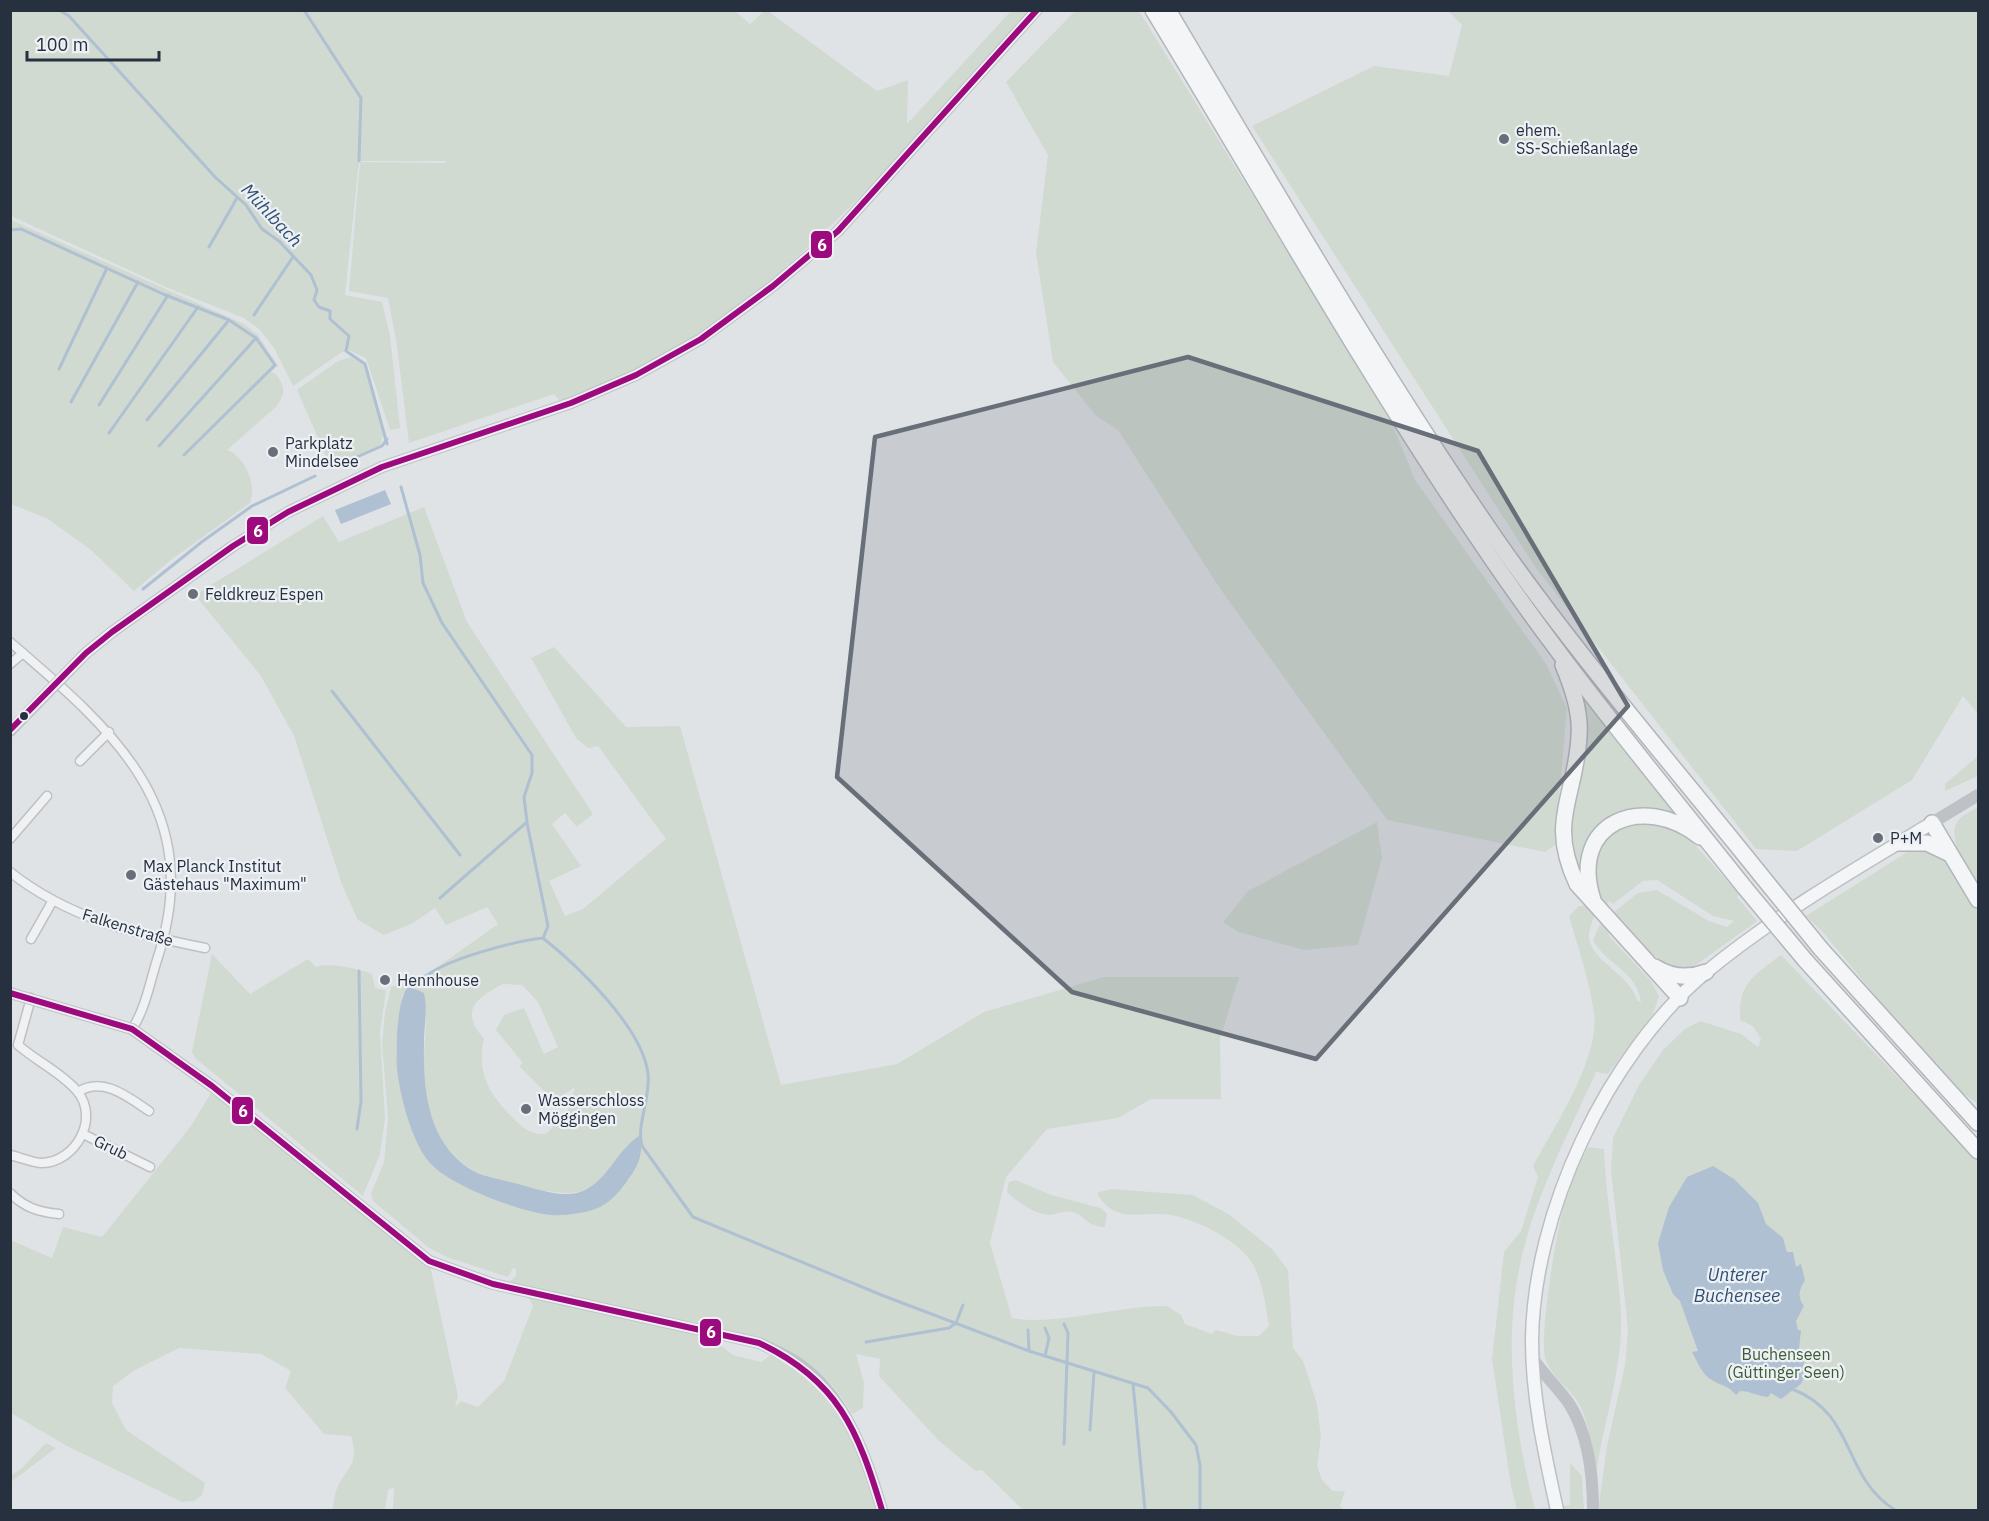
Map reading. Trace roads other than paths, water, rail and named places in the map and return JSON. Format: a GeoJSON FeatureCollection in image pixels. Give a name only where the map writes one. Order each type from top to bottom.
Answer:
{"type":"FeatureCollection","features":[{"type":"Feature","properties":{"kind":"highway"},"geometry":{"type":"LineString","coordinates":[[1153,10],[1375,378],[1483,546],[1554,645],[1745,888],[1805,960],[1978,1150]]}},
{"type":"Feature","properties":{"kind":"highway"},"geometry":{"type":"LineString","coordinates":[[1168,10],[1384,371],[1497,540],[1567,633],[1821,949],[1978,1123]]}},
{"type":"Feature","properties":{"kind":"highway"},"geometry":{"type":"LineString","coordinates":[[1554,645],[1569,680],[1578,712],[1580,737],[1564,816],[1564,851],[1577,884],[1613,927],[1680,998]]}},
{"type":"Feature","properties":{"kind":"highway"},"geometry":{"type":"LineString","coordinates":[[1594,903],[1588,886],[1589,855],[1595,842],[1610,826],[1642,814],[1656,816],[1693,831],[1712,846]]}},
{"type":"Feature","properties":{"kind":"highway"},"geometry":{"type":"LineString","coordinates":[[1932,824],[1978,900]]}},
{"type":"Feature","properties":{"kind":"highway"},"geometry":{"type":"LineString","coordinates":[[1898,843],[1926,843],[1939,847],[1950,855]]}},
{"type":"Feature","properties":{"kind":"highway"},"geometry":{"type":"LineString","coordinates":[[1647,962],[1674,975],[1687,977],[1706,972]]}},
{"type":"Feature","properties":{"kind":"highway"},"geometry":{"type":"LineString","coordinates":[[1956,1097],[1978,1108]]}},
{"type":"Feature","properties":{"kind":"main road"},"geometry":{"type":"LineString","coordinates":[[1557,1510],[1540,1426],[1532,1357],[1539,1269],[1557,1200],[1573,1158],[1611,1088],[1680,998],[1706,972],[1798,906],[1932,824]]}},
{"type":"Feature","properties":{"kind":"street"},"geometry":{"type":"LineString","coordinates":[[10,730],[86,653],[176,585],[288,512],[334,488],[414,455],[571,403],[636,375],[701,339],[773,286],[838,231],[1037,10]]}},
{"type":"Feature","properties":{"kind":"street"},"geometry":{"type":"LineString","coordinates":[[10,642],[109,732],[144,778],[162,818],[169,863],[170,904],[164,940],[132,1029]]}},
{"type":"Feature","properties":{"kind":"street"},"geometry":{"type":"LineString","coordinates":[[10,664],[23,653]]}},
{"type":"Feature","properties":{"kind":"street"},"geometry":{"type":"LineString","coordinates":[[80,760],[109,732]]}},
{"type":"Feature","properties":{"kind":"street"},"geometry":{"type":"LineString","coordinates":[[1932,824],[1978,795]]}},
{"type":"Feature","properties":{"kind":"street"},"geometry":{"type":"LineString","coordinates":[[10,839],[47,796]]}},
{"type":"Feature","properties":{"kind":"street","name":"Falkenstraße"},"geometry":{"type":"LineString","coordinates":[[10,872],[52,902],[113,926],[205,948]]}},
{"type":"Feature","properties":{"kind":"street"},"geometry":{"type":"LineString","coordinates":[[31,939],[52,902]]}},
{"type":"Feature","properties":{"kind":"street"},"geometry":{"type":"LineString","coordinates":[[10,993],[132,1029],[212,1086],[429,1261],[493,1284],[759,1343],[784,1354],[808,1370],[834,1400],[852,1430],[882,1510]]}},
{"type":"Feature","properties":{"kind":"street"},"geometry":{"type":"LineString","coordinates":[[31,998],[14,1045],[78,1092],[87,1119],[83,1134]]}},
{"type":"Feature","properties":{"kind":"street"},"geometry":{"type":"LineString","coordinates":[[78,1092],[88,1086],[103,1086],[125,1094],[149,1111]]}},
{"type":"Feature","properties":{"kind":"street","name":"Grub"},"geometry":{"type":"LineString","coordinates":[[10,1155],[41,1163],[57,1160],[74,1149],[83,1134],[150,1167]]}},
{"type":"Feature","properties":{"kind":"street"},"geometry":{"type":"LineString","coordinates":[[10,1193],[23,1205],[41,1212],[59,1214]]}},
{"type":"Feature","properties":{"kind":"street"},"geometry":{"type":"LineString","coordinates":[[1532,1357],[1541,1372],[1569,1403],[1581,1426],[1588,1454],[1593,1510]]}},
{"type":"Feature","properties":{"kind":"water"},"geometry":{"type":"Polygon","coordinates":[[[385,490],[391,504],[341,524],[335,510],[385,490]]]}},
{"type":"Feature","properties":{"kind":"water"},"geometry":{"type":"Polygon","coordinates":[[[407,988],[424,993],[426,1012],[424,1060],[430,1113],[436,1129],[456,1157],[470,1169],[487,1176],[543,1191],[569,1194],[585,1190],[593,1185],[639,1136],[641,1153],[638,1163],[616,1194],[600,1207],[589,1211],[562,1215],[538,1213],[469,1189],[440,1172],[430,1163],[412,1132],[397,1069],[399,1016],[407,988]]]}},
{"type":"Feature","properties":{"kind":"water","name":"Unterer Buchensee"},"geometry":{"type":"Polygon","coordinates":[[[1713,1166],[1734,1179],[1758,1203],[1766,1224],[1783,1238],[1787,1252],[1793,1252],[1796,1267],[1801,1264],[1805,1280],[1800,1296],[1804,1306],[1796,1321],[1798,1330],[1801,1330],[1798,1359],[1805,1357],[1803,1368],[1805,1375],[1801,1384],[1781,1399],[1771,1393],[1768,1397],[1744,1391],[1736,1395],[1705,1375],[1692,1352],[1698,1351],[1680,1301],[1673,1294],[1663,1270],[1658,1243],[1669,1207],[1687,1177],[1713,1166]]]}},
{"type":"Feature","properties":{"kind":"waterway","name":"Mühlbach"},"geometry":{"type":"LineString","coordinates":[[59,10],[69,16],[215,177],[246,205],[262,229],[279,241],[311,275],[317,290],[314,300],[319,307],[330,311],[330,319],[349,336],[346,351],[365,364],[387,444]]}},
{"type":"Feature","properties":{"kind":"waterway"},"geometry":{"type":"LineString","coordinates":[[304,10],[361,98],[359,161]]}},
{"type":"Feature","properties":{"kind":"waterway"},"geometry":{"type":"LineString","coordinates":[[209,247],[237,198]]}},
{"type":"Feature","properties":{"kind":"waterway"},"geometry":{"type":"LineString","coordinates":[[10,230],[21,229],[163,294],[229,320],[256,338],[275,365],[184,455]]}},
{"type":"Feature","properties":{"kind":"waterway"},"geometry":{"type":"LineString","coordinates":[[254,315],[293,257]]}},
{"type":"Feature","properties":{"kind":"waterway"},"geometry":{"type":"LineString","coordinates":[[59,369],[107,268]]}},
{"type":"Feature","properties":{"kind":"waterway"},"geometry":{"type":"LineString","coordinates":[[71,402],[138,282]]}},
{"type":"Feature","properties":{"kind":"waterway"},"geometry":{"type":"LineString","coordinates":[[99,405],[168,295]]}},
{"type":"Feature","properties":{"kind":"waterway"},"geometry":{"type":"LineString","coordinates":[[109,433],[198,307]]}},
{"type":"Feature","properties":{"kind":"waterway"},"geometry":{"type":"LineString","coordinates":[[147,420],[229,320]]}},
{"type":"Feature","properties":{"kind":"waterway"},"geometry":{"type":"LineString","coordinates":[[159,446],[256,338]]}},
{"type":"Feature","properties":{"kind":"waterway"},"geometry":{"type":"LineString","coordinates":[[332,468],[382,446],[387,439]]}},
{"type":"Feature","properties":{"kind":"waterway","name":"Mühlbach"},"geometry":{"type":"LineString","coordinates":[[143,589],[203,541],[252,506],[315,476]]}},
{"type":"Feature","properties":{"kind":"waterway"},"geometry":{"type":"LineString","coordinates":[[401,487],[420,555],[423,583],[442,623],[532,755],[532,773],[524,797],[527,822],[440,898]]}},
{"type":"Feature","properties":{"kind":"waterway"},"geometry":{"type":"LineString","coordinates":[[332,691],[460,855]]}},
{"type":"Feature","properties":{"kind":"waterway"},"geometry":{"type":"LineString","coordinates":[[425,977],[435,970],[464,958],[499,947],[543,938],[548,926],[527,823]]}},
{"type":"Feature","properties":{"kind":"waterway"},"geometry":{"type":"LineString","coordinates":[[543,938],[607,999],[634,1037],[648,1074],[641,1129],[642,1146],[693,1217],[884,1296],[1029,1351],[1148,1388],[1171,1412],[1196,1445],[1200,1465],[1200,1510]]}},
{"type":"Feature","properties":{"kind":"waterway"},"geometry":{"type":"LineString","coordinates":[[357,1129],[361,1101],[359,971]]}},
{"type":"Feature","properties":{"kind":"waterway"},"geometry":{"type":"LineString","coordinates":[[866,1342],[949,1328],[956,1323],[963,1305]]}},
{"type":"Feature","properties":{"kind":"waterway"},"geometry":{"type":"LineString","coordinates":[[1064,1324],[1068,1333],[1064,1444]]}},
{"type":"Feature","properties":{"kind":"waterway"},"geometry":{"type":"LineString","coordinates":[[1045,1328],[1049,1338],[1045,1356]]}},
{"type":"Feature","properties":{"kind":"waterway"},"geometry":{"type":"LineString","coordinates":[[1028,1330],[1029,1351]]}},
{"type":"Feature","properties":{"kind":"waterway"},"geometry":{"type":"LineString","coordinates":[[1090,1430],[1094,1372]]}},
{"type":"Feature","properties":{"kind":"waterway"},"geometry":{"type":"LineString","coordinates":[[1133,1384],[1145,1510]]}},
{"type":"Feature","properties":{"kind":"waterway"},"geometry":{"type":"LineString","coordinates":[[1792,1389],[1813,1400],[1828,1414],[1839,1429],[1865,1480],[1878,1496],[1895,1510]]}},
{"type":"Feature","properties":{"kind":"place","name":"ehem. SS-Schießanlage"},"geometry":{"type":"Point","coordinates":[1504,139]}},
{"type":"Feature","properties":{"kind":"place","name":"Parkplatz Mindelsee"},"geometry":{"type":"Point","coordinates":[273,452]}},
{"type":"Feature","properties":{"kind":"place","name":"Feldkreuz Espen"},"geometry":{"type":"Point","coordinates":[193,594]}},
{"type":"Feature","properties":{"kind":"place","name":"P+M"},"geometry":{"type":"Point","coordinates":[1878,838]}},
{"type":"Feature","properties":{"kind":"place","name":"Max Planck Institut Gästehaus \"Maximum\""},"geometry":{"type":"Point","coordinates":[131,875]}},
{"type":"Feature","properties":{"kind":"place","name":"Hennhouse"},"geometry":{"type":"Point","coordinates":[385,980]}},
{"type":"Feature","properties":{"kind":"place","name":"Wasserschloss Möggingen"},"geometry":{"type":"Point","coordinates":[526,1109]}},
{"type":"Feature","properties":{"kind":"park label","name":"Buchenseen (Güttinger Seen)"},"geometry":{"type":"Point","coordinates":[1786,1363]}}]}
